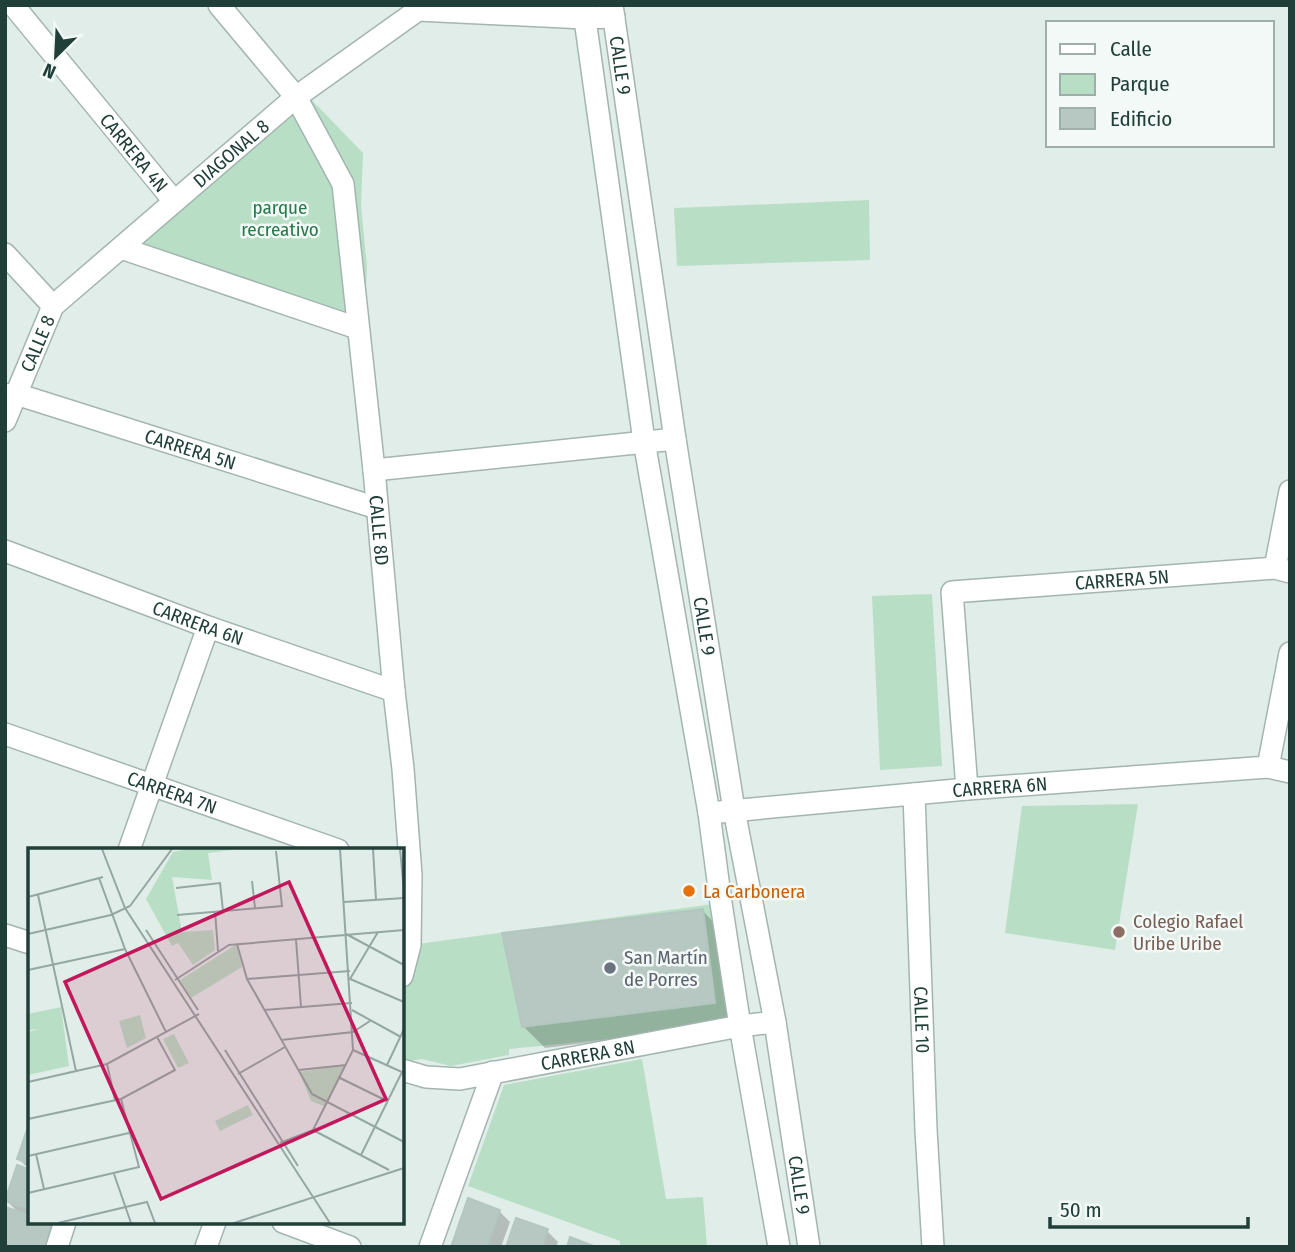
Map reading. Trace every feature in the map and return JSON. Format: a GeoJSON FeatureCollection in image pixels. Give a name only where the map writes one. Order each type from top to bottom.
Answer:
{"type":"FeatureCollection","features":[{"type":"Feature","properties":{"kind":"street","name":"CARRERA 4N"},"geometry":{"type":"LineString","coordinates":[[13,5],[174,201]]}},
{"type":"Feature","properties":{"kind":"street","name":"CALLE 8D"},"geometry":{"type":"LineString","coordinates":[[219,5],[296,97],[343,184],[374,470],[402,769],[410,945],[404,968]]}},
{"type":"Feature","properties":{"kind":"street","name":"DIAGONAL 8"},"geometry":{"type":"LineString","coordinates":[[53,306],[296,97],[416,8]]}},
{"type":"Feature","properties":{"kind":"street"},"geometry":{"type":"LineString","coordinates":[[416,8],[613,11]]}},
{"type":"Feature","properties":{"kind":"street","name":"CALLE 9"},"geometry":{"type":"LineString","coordinates":[[583,11],[644,441],[709,813],[720,903],[779,1247]]}},
{"type":"Feature","properties":{"kind":"street","name":"CALLE 9"},"geometry":{"type":"LineString","coordinates":[[613,11],[674,439],[734,810],[775,1022],[809,1247]]}},
{"type":"Feature","properties":{"kind":"street"},"geometry":{"type":"LineString","coordinates":[[121,248],[357,328]]}},
{"type":"Feature","properties":{"kind":"street"},"geometry":{"type":"LineString","coordinates":[[5,254],[53,306]]}},
{"type":"Feature","properties":{"kind":"street","name":"CALLE 8"},"geometry":{"type":"LineString","coordinates":[[5,421],[11,395],[53,306]]}},
{"type":"Feature","properties":{"kind":"street","name":"CARRERA 5N"},"geometry":{"type":"LineString","coordinates":[[11,395],[377,508]]}},
{"type":"Feature","properties":{"kind":"street"},"geometry":{"type":"LineString","coordinates":[[374,470],[674,439]]}},
{"type":"Feature","properties":{"kind":"street"},"geometry":{"type":"LineString","coordinates":[[1282,570],[1290,491]]}},
{"type":"Feature","properties":{"kind":"street","name":"CARRERA 6N"},"geometry":{"type":"LineString","coordinates":[[5,551],[208,627],[394,691]]}},
{"type":"Feature","properties":{"kind":"street","name":"CARRERA 5N"},"geometry":{"type":"LineString","coordinates":[[967,789],[952,592],[1282,570]]}},
{"type":"Feature","properties":{"kind":"street"},"geometry":{"type":"LineString","coordinates":[[129,848],[208,627]]}},
{"type":"Feature","properties":{"kind":"street"},"geometry":{"type":"LineString","coordinates":[[1268,767],[1290,653]]}},
{"type":"Feature","properties":{"kind":"street","name":"CARRERA 7N"},"geometry":{"type":"LineString","coordinates":[[5,734],[335,848]]}},
{"type":"Feature","properties":{"kind":"street","name":"CARRERA 6N"},"geometry":{"type":"LineString","coordinates":[[709,813],[967,789],[1268,767],[1290,772]]}},
{"type":"Feature","properties":{"kind":"street","name":"CALLE 10"},"geometry":{"type":"LineString","coordinates":[[914,794],[933,1247]]}},
{"type":"Feature","properties":{"kind":"street"},"geometry":{"type":"LineString","coordinates":[[5,935],[28,942]]}},
{"type":"Feature","properties":{"kind":"street","name":"CARRERA 8N"},"geometry":{"type":"LineString","coordinates":[[404,1071],[426,1077],[460,1079],[740,1026],[775,1022]]}},
{"type":"Feature","properties":{"kind":"street"},"geometry":{"type":"LineString","coordinates":[[430,1247],[494,1072]]}},
{"type":"Feature","properties":{"kind":"street"},"geometry":{"type":"LineString","coordinates":[[57,1247],[64,1224]]}},
{"type":"Feature","properties":{"kind":"street"},"geometry":{"type":"LineString","coordinates":[[206,1247],[214,1224]]}},
{"type":"Feature","properties":{"kind":"street"},"geometry":{"type":"LineString","coordinates":[[289,1224],[350,1247]]}},
{"type":"Feature","properties":{"kind":"green space","name":"parque recreativo"},"geometry":{"type":"Polygon","coordinates":[[[304,92],[363,153],[361,207],[367,266],[365,317],[121,248],[304,92]]]}},
{"type":"Feature","properties":{"kind":"green space"},"geometry":{"type":"Polygon","coordinates":[[[869,200],[870,260],[677,266],[674,208],[869,200]]]}},
{"type":"Feature","properties":{"kind":"green space"},"geometry":{"type":"Polygon","coordinates":[[[932,594],[942,766],[880,770],[872,596],[932,594]]]}},
{"type":"Feature","properties":{"kind":"green space"},"geometry":{"type":"Polygon","coordinates":[[[1138,804],[1115,950],[1005,933],[1022,806],[1138,804]]]}},
{"type":"Feature","properties":{"kind":"green space"},"geometry":{"type":"Polygon","coordinates":[[[721,903],[750,1011],[738,1013],[740,1026],[509,1049],[509,1055],[451,1066],[422,1059],[404,1062],[404,972],[410,945],[721,903]]]}},
{"type":"Feature","properties":{"kind":"green space"},"geometry":{"type":"Polygon","coordinates":[[[642,1059],[666,1199],[703,1197],[707,1247],[620,1247],[620,1241],[468,1186],[504,1085],[642,1059]]]}},
{"type":"Feature","properties":{"kind":"building","name":"San Martín de Porres"},"geometry":{"type":"Polygon","coordinates":[[[703,909],[715,1003],[522,1027],[502,933],[703,909]]]}},
{"type":"Feature","properties":{"kind":"building"},"geometry":{"type":"Polygon","coordinates":[[[28,1127],[28,1163],[17,1159],[28,1127]]]}},
{"type":"Feature","properties":{"kind":"building"},"geometry":{"type":"Polygon","coordinates":[[[17,1165],[28,1169],[28,1209],[5,1201],[17,1165]]]}},
{"type":"Feature","properties":{"kind":"building"},"geometry":{"type":"Polygon","coordinates":[[[468,1198],[500,1210],[487,1247],[451,1247],[468,1198]]]}},
{"type":"Feature","properties":{"kind":"building"},"geometry":{"type":"Polygon","coordinates":[[[5,1207],[28,1214],[28,1224],[56,1225],[49,1247],[5,1247],[5,1207]]]}},
{"type":"Feature","properties":{"kind":"building"},"geometry":{"type":"Polygon","coordinates":[[[516,1218],[548,1229],[542,1247],[506,1247],[516,1218]]]}},
{"type":"Feature","properties":{"kind":"building"},"geometry":{"type":"Polygon","coordinates":[[[570,1237],[596,1247],[567,1247],[570,1237]]]}},
{"type":"Feature","properties":{"kind":"place","name":"La Carbonera"},"geometry":{"type":"Point","coordinates":[689,891]}},
{"type":"Feature","properties":{"kind":"place","name":"Colegio Rafael Uribe Uribe"},"geometry":{"type":"Point","coordinates":[1119,932]}},
{"type":"Feature","properties":{"kind":"place","name":"San Martín de Porres"},"geometry":{"type":"Point","coordinates":[610,968]}}]}
